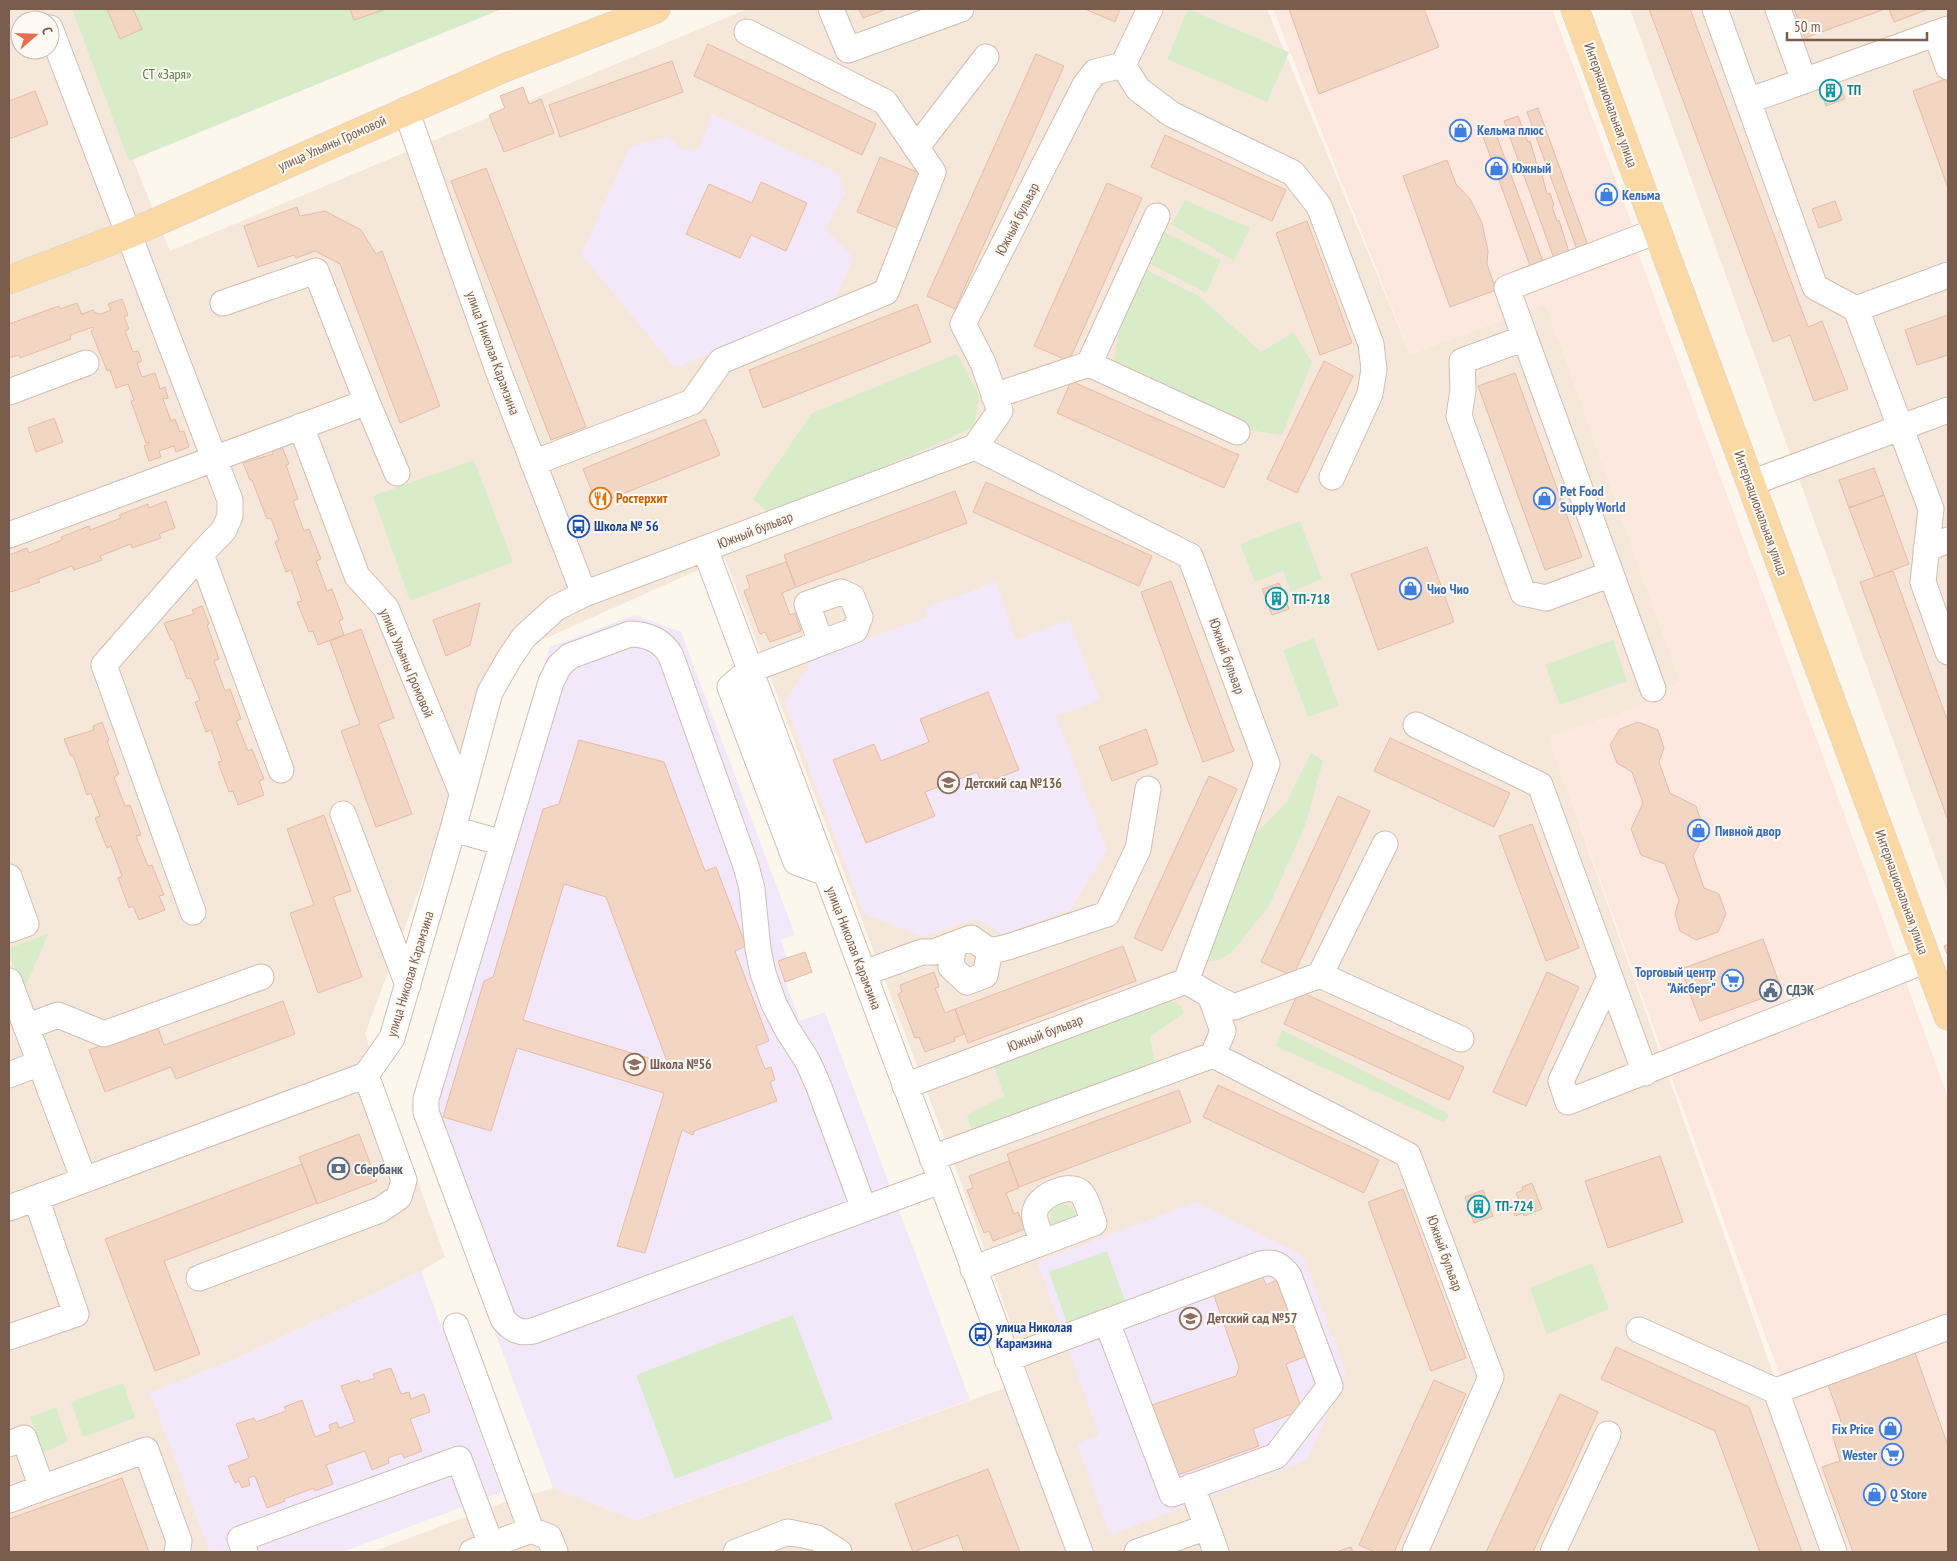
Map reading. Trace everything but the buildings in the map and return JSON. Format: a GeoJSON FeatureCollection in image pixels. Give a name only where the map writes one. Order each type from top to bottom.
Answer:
{"type":"FeatureCollection","features":[{"type":"Feature","properties":{"kind":"main road","name":"улица Ульяны Громовой"},"geometry":{"type":"LineString","coordinates":[[9,280],[129,234],[504,68],[656,9]]}},
{"type":"Feature","properties":{"kind":"main road","name":"Интернациональная улица"},"geometry":{"type":"LineString","coordinates":[[1575,9],[1948,1016]]}},
{"type":"Feature","properties":{"kind":"street"},"geometry":{"type":"LineString","coordinates":[[831,9],[848,50]]}},
{"type":"Feature","properties":{"kind":"street"},"geometry":{"type":"LineString","coordinates":[[836,77],[848,50],[961,9]]}},
{"type":"Feature","properties":{"kind":"street"},"geometry":{"type":"LineString","coordinates":[[1150,9],[1123,65],[1138,89],[1171,114],[1293,173],[1319,206],[1371,344],[1374,369],[1370,394],[1332,477]]}},
{"type":"Feature","properties":{"kind":"street"},"geometry":{"type":"LineString","coordinates":[[1715,9],[1815,287],[1856,309],[1930,509],[1937,545],[1923,582],[1948,652]]}},
{"type":"Feature","properties":{"kind":"street"},"geometry":{"type":"LineString","coordinates":[[1778,9],[1804,81]]}},
{"type":"Feature","properties":{"kind":"street"},"geometry":{"type":"LineString","coordinates":[[1748,101],[1942,31],[1948,66]]}},
{"type":"Feature","properties":{"kind":"street"},"geometry":{"type":"LineString","coordinates":[[533,463],[692,402],[721,361],[886,292],[933,172],[885,102],[746,32]]}},
{"type":"Feature","properties":{"kind":"street"},"geometry":{"type":"LineString","coordinates":[[60,54],[230,500],[230,516],[224,530],[104,665],[193,912]]}},
{"type":"Feature","properties":{"kind":"street"},"geometry":{"type":"LineString","coordinates":[[916,148],[986,57]]}},
{"type":"Feature","properties":{"kind":"street","name":"Южный бульвар"},"geometry":{"type":"LineString","coordinates":[[705,549],[975,447],[1000,412],[982,363],[963,324],[1085,85],[1095,72],[1123,65]]}},
{"type":"Feature","properties":{"kind":"street","name":"улица Николая Карамзина"},"geometry":{"type":"LineString","coordinates":[[406,110],[533,463],[584,594]]}},
{"type":"Feature","properties":{"kind":"street"},"geometry":{"type":"LineString","coordinates":[[1089,364],[1157,216]]}},
{"type":"Feature","properties":{"kind":"street"},"geometry":{"type":"LineString","coordinates":[[1653,690],[1507,288],[1657,231]]}},
{"type":"Feature","properties":{"kind":"street"},"geometry":{"type":"LineString","coordinates":[[222,303],[316,271],[397,473]]}},
{"type":"Feature","properties":{"kind":"street"},"geometry":{"type":"LineString","coordinates":[[1856,309],[1948,275]]}},
{"type":"Feature","properties":{"kind":"street"},"geometry":{"type":"LineString","coordinates":[[1525,338],[1462,361],[1464,390],[1459,416],[1523,593],[1546,598],[1611,574]]}},
{"type":"Feature","properties":{"kind":"street"},"geometry":{"type":"LineString","coordinates":[[9,392],[86,363]]}},
{"type":"Feature","properties":{"kind":"street"},"geometry":{"type":"LineString","coordinates":[[994,396],[1089,364],[1237,432]]}},
{"type":"Feature","properties":{"kind":"street"},"geometry":{"type":"LineString","coordinates":[[9,535],[367,402]]}},
{"type":"Feature","properties":{"kind":"street"},"geometry":{"type":"LineString","coordinates":[[1751,484],[1948,410]]}},
{"type":"Feature","properties":{"kind":"street","name":"улица Ульяны Громовой"},"geometry":{"type":"LineString","coordinates":[[301,426],[357,576],[386,608],[462,793]]}},
{"type":"Feature","properties":{"kind":"street","name":"Южный бульвар"},"geometry":{"type":"LineString","coordinates":[[905,1086],[1186,981],[1267,764],[1190,556],[975,447]]}},
{"type":"Feature","properties":{"kind":"street","name":"улица Николая Карамзина"},"geometry":{"type":"LineString","coordinates":[[366,1075],[392,1038],[453,829],[490,692],[508,659],[524,637],[539,621],[556,608],[584,594],[705,549],[1080,1552]]}},
{"type":"Feature","properties":{"kind":"street"},"geometry":{"type":"LineString","coordinates":[[201,554],[281,770]]}},
{"type":"Feature","properties":{"kind":"street"},"geometry":{"type":"LineString","coordinates":[[864,1209],[820,1087],[808,1062],[774,1004],[762,973],[752,889],[746,866],[671,656],[663,644],[646,636],[630,634],[570,656],[559,666],[551,682],[426,1105],[428,1117],[501,1313],[507,1324],[519,1332],[533,1331],[864,1209],[936,1170],[1213,1055],[1234,1007],[1320,975],[1385,844]]}},
{"type":"Feature","properties":{"kind":"street"},"geometry":{"type":"LineString","coordinates":[[750,670],[822,643]]}},
{"type":"Feature","properties":{"kind":"street"},"geometry":{"type":"LineString","coordinates":[[1416,725],[1540,785],[1645,1073]]}},
{"type":"Feature","properties":{"kind":"street"},"geometry":{"type":"LineString","coordinates":[[864,973],[922,952],[934,952],[971,938],[990,951],[1008,947],[1107,914],[1138,849],[1148,789]]}},
{"type":"Feature","properties":{"kind":"street"},"geometry":{"type":"LineString","coordinates":[[343,814],[408,986]]}},
{"type":"Feature","properties":{"kind":"street"},"geometry":{"type":"LineString","coordinates":[[453,829],[503,843]]}},
{"type":"Feature","properties":{"kind":"street"},"geometry":{"type":"LineString","coordinates":[[9,877],[26,924],[9,930]]}},
{"type":"Feature","properties":{"kind":"street"},"geometry":{"type":"LineString","coordinates":[[954,945],[951,967],[967,982],[985,975],[990,951]]}},
{"type":"Feature","properties":{"kind":"street"},"geometry":{"type":"LineString","coordinates":[[1610,977],[1561,1080],[1568,1102],[1927,960]]}},
{"type":"Feature","properties":{"kind":"street"},"geometry":{"type":"LineString","coordinates":[[1320,975],[1461,1039]]}},
{"type":"Feature","properties":{"kind":"street"},"geometry":{"type":"LineString","coordinates":[[26,1026],[58,1015],[104,1034],[261,977]]}},
{"type":"Feature","properties":{"kind":"street"},"geometry":{"type":"LineString","coordinates":[[1186,981],[1234,1007]]}},
{"type":"Feature","properties":{"kind":"street"},"geometry":{"type":"LineString","coordinates":[[9,982],[84,1180]]}},
{"type":"Feature","properties":{"kind":"street"},"geometry":{"type":"LineString","coordinates":[[1210,995],[1223,1031]]}},
{"type":"Feature","properties":{"kind":"street","name":"Южный бульвар"},"geometry":{"type":"LineString","coordinates":[[1213,1055],[1408,1155],[1491,1378],[1414,1552]]}},
{"type":"Feature","properties":{"kind":"street"},"geometry":{"type":"LineString","coordinates":[[9,1075],[40,1063]]}},
{"type":"Feature","properties":{"kind":"street"},"geometry":{"type":"LineString","coordinates":[[9,1208],[366,1075],[404,1180],[399,1197],[380,1210],[199,1278]]}},
{"type":"Feature","properties":{"kind":"street"},"geometry":{"type":"LineString","coordinates":[[9,1338],[76,1314],[36,1198]]}},
{"type":"Feature","properties":{"kind":"street"},"geometry":{"type":"LineString","coordinates":[[973,1268],[1044,1242]]}},
{"type":"Feature","properties":{"kind":"street"},"geometry":{"type":"LineString","coordinates":[[1007,1359],[1268,1262],[1283,1268],[1289,1276],[1330,1386],[1276,1456],[1172,1494],[1107,1322]]}},
{"type":"Feature","properties":{"kind":"street"},"geometry":{"type":"LineString","coordinates":[[456,1326],[531,1530]]}},
{"type":"Feature","properties":{"kind":"street"},"geometry":{"type":"LineString","coordinates":[[1639,1330],[1776,1391],[1948,1327]]}},
{"type":"Feature","properties":{"kind":"street"},"geometry":{"type":"LineString","coordinates":[[1776,1391],[1834,1552]]}},
{"type":"Feature","properties":{"kind":"street"},"geometry":{"type":"LineString","coordinates":[[1553,1552],[1608,1434]]}},
{"type":"Feature","properties":{"kind":"street"},"geometry":{"type":"LineString","coordinates":[[9,1444],[24,1438],[42,1488]]}},
{"type":"Feature","properties":{"kind":"street"},"geometry":{"type":"LineString","coordinates":[[9,1500],[146,1450],[179,1541],[177,1552]]}},
{"type":"Feature","properties":{"kind":"street"},"geometry":{"type":"LineString","coordinates":[[245,1552],[240,1539],[459,1459],[481,1549],[531,1530],[549,1537],[555,1552]]}},
{"type":"Feature","properties":{"kind":"street"},"geometry":{"type":"LineString","coordinates":[[1192,1486],[1216,1552]]}},
{"type":"Feature","properties":{"kind":"street"},"geometry":{"type":"LineString","coordinates":[[1137,1552],[1162,1548],[1207,1526]]}},
{"type":"Feature","properties":{"kind":"street"},"geometry":{"type":"LineString","coordinates":[[736,1552],[788,1532],[817,1538],[839,1552]]}},
{"type":"Feature","properties":{"kind":"shaded area"},"geometry":{"type":"Polygon","coordinates":[[[9,9],[72,9],[170,251],[747,9],[1267,9],[1410,354],[1546,304],[1680,682],[1645,705],[1549,738],[1836,1552],[1092,1552],[953,1161],[725,558],[491,663],[438,839],[365,1034],[445,1257],[421,1271],[240,1357],[151,1393],[210,1552],[9,1552],[9,9]]]}},
{"type":"Feature","properties":{"kind":"shaded area"},"geometry":{"type":"Polygon","coordinates":[[[1273,9],[1552,9],[1640,246],[1636,247],[1948,1097],[1948,1552],[1844,1552],[1548,737],[1645,705],[1680,682],[1546,304],[1410,354],[1273,9]]]}},
{"type":"Feature","properties":{"kind":"shaded area"},"geometry":{"type":"Polygon","coordinates":[[[1630,9],[1948,9],[1948,893],[1630,9]]]}},
{"type":"Feature","properties":{"kind":"shaded area"},"geometry":{"type":"Polygon","coordinates":[[[712,114],[838,173],[845,193],[826,229],[853,258],[833,304],[675,368],[581,254],[630,147],[668,136],[681,150],[699,148],[712,114]]]}},
{"type":"Feature","properties":{"kind":"shaded area","name":"Детский сад №136"},"geometry":{"type":"Polygon","coordinates":[[[996,582],[1016,640],[1069,620],[1100,700],[1056,716],[1107,850],[1071,909],[1002,934],[976,918],[924,937],[864,914],[785,703],[813,658],[928,617],[925,608],[996,582]]]}},
{"type":"Feature","properties":{"kind":"shaded area","name":"Школа №56"},"geometry":{"type":"Polygon","coordinates":[[[635,615],[681,632],[795,935],[781,940],[787,958],[778,962],[800,1021],[825,1012],[970,1400],[635,1520],[553,1488],[411,1107],[550,647],[635,615]]]}},
{"type":"Feature","properties":{"kind":"shaded area","name":"Детский сад №57"},"geometry":{"type":"Polygon","coordinates":[[[1197,1202],[1303,1256],[1346,1373],[1307,1460],[1110,1535],[1077,1444],[1099,1435],[1037,1262],[1197,1202]]]}},
{"type":"Feature","properties":{"kind":"shaded area"},"geometry":{"type":"Polygon","coordinates":[[[421,1271],[502,1492],[342,1552],[210,1552],[150,1393],[240,1357],[421,1271]]]}},
{"type":"Feature","properties":{"kind":"shaded area"},"geometry":{"type":"Polygon","coordinates":[[[1008,1387],[1068,1552],[372,1552],[505,1502],[553,1488],[636,1520],[1008,1387]]]}},
{"type":"Feature","properties":{"kind":"green space","name":"СТ «Заря»"},"geometry":{"type":"Polygon","coordinates":[[[72,9],[502,9],[129,161],[72,9]]]}},
{"type":"Feature","properties":{"kind":"green space"},"geometry":{"type":"Polygon","coordinates":[[[1188,9],[1289,52],[1267,102],[1167,59],[1188,9]]]}},
{"type":"Feature","properties":{"kind":"green space"},"geometry":{"type":"Polygon","coordinates":[[[1185,200],[1250,228],[1234,261],[1171,224],[1185,200]]]}},
{"type":"Feature","properties":{"kind":"green space"},"geometry":{"type":"Polygon","coordinates":[[[1164,232],[1221,260],[1206,293],[1149,263],[1164,232]]]}},
{"type":"Feature","properties":{"kind":"green space"},"geometry":{"type":"Polygon","coordinates":[[[1147,270],[1199,296],[1261,352],[1293,332],[1312,362],[1282,435],[1255,431],[1152,384],[1114,361],[1121,321],[1147,270]]]}},
{"type":"Feature","properties":{"kind":"green space"},"geometry":{"type":"Polygon","coordinates":[[[957,354],[979,395],[974,427],[914,454],[769,513],[753,499],[812,413],[957,354]]]}},
{"type":"Feature","properties":{"kind":"green space"},"geometry":{"type":"Polygon","coordinates":[[[474,460],[513,562],[410,601],[373,496],[474,460]]]}},
{"type":"Feature","properties":{"kind":"green space"},"geometry":{"type":"Polygon","coordinates":[[[1300,521],[1322,579],[1291,592],[1283,571],[1255,582],[1240,544],[1300,521]]]}},
{"type":"Feature","properties":{"kind":"green space"},"geometry":{"type":"Polygon","coordinates":[[[1314,638],[1339,706],[1308,717],[1283,650],[1314,638]]]}},
{"type":"Feature","properties":{"kind":"green space"},"geometry":{"type":"Polygon","coordinates":[[[1613,640],[1627,681],[1560,705],[1545,665],[1613,640]]]}},
{"type":"Feature","properties":{"kind":"green space"},"geometry":{"type":"Polygon","coordinates":[[[1311,753],[1323,761],[1305,826],[1269,906],[1232,952],[1219,960],[1206,961],[1247,841],[1286,803],[1311,753]]]}},
{"type":"Feature","properties":{"kind":"green space"},"geometry":{"type":"Polygon","coordinates":[[[49,933],[23,992],[9,954],[9,948],[49,933]]]}},
{"type":"Feature","properties":{"kind":"green space"},"geometry":{"type":"Polygon","coordinates":[[[1171,1000],[1181,1006],[1184,1013],[1150,1037],[1156,1069],[973,1133],[967,1115],[1004,1096],[993,1062],[1171,1000]]]}},
{"type":"Feature","properties":{"kind":"green space"},"geometry":{"type":"Polygon","coordinates":[[[1282,1030],[1449,1114],[1445,1123],[1276,1046],[1282,1030]]]}},
{"type":"Feature","properties":{"kind":"green space"},"geometry":{"type":"Polygon","coordinates":[[[1066,1204],[1075,1211],[1075,1222],[1054,1226],[1050,1216],[1054,1207],[1066,1204]]]}},
{"type":"Feature","properties":{"kind":"green space"},"geometry":{"type":"Polygon","coordinates":[[[1107,1251],[1125,1301],[1067,1323],[1049,1272],[1107,1251]]]}},
{"type":"Feature","properties":{"kind":"green space"},"geometry":{"type":"Polygon","coordinates":[[[1592,1263],[1609,1309],[1547,1334],[1530,1288],[1592,1263]]]}},
{"type":"Feature","properties":{"kind":"green space"},"geometry":{"type":"Polygon","coordinates":[[[793,1315],[833,1419],[675,1479],[636,1375],[793,1315]]]}},
{"type":"Feature","properties":{"kind":"green space"},"geometry":{"type":"Polygon","coordinates":[[[123,1383],[135,1418],[83,1437],[71,1402],[123,1383]]]}},
{"type":"Feature","properties":{"kind":"green space"},"geometry":{"type":"Polygon","coordinates":[[[56,1407],[68,1442],[43,1452],[30,1417],[56,1407]]]}},
{"type":"Feature","properties":{"kind":"place","name":"ТП"},"geometry":{"type":"Point","coordinates":[1831,90]}},
{"type":"Feature","properties":{"kind":"place","name":"Кельма плюс"},"geometry":{"type":"Point","coordinates":[1461,130]}},
{"type":"Feature","properties":{"kind":"place","name":"Южный"},"geometry":{"type":"Point","coordinates":[1496,168]}},
{"type":"Feature","properties":{"kind":"place","name":"Кельма"},"geometry":{"type":"Point","coordinates":[1606,195]}},
{"type":"Feature","properties":{"kind":"place","name":"Ростерхит"},"geometry":{"type":"Point","coordinates":[600,498]}},
{"type":"Feature","properties":{"kind":"place","name":"Pet Food Supply World"},"geometry":{"type":"Point","coordinates":[1544,499]}},
{"type":"Feature","properties":{"kind":"place","name":"Школа № 56"},"geometry":{"type":"Point","coordinates":[578,526]}},
{"type":"Feature","properties":{"kind":"place","name":"Чио Чио"},"geometry":{"type":"Point","coordinates":[1411,589]}},
{"type":"Feature","properties":{"kind":"place","name":"ТП-718"},"geometry":{"type":"Point","coordinates":[1276,599]}},
{"type":"Feature","properties":{"kind":"place","name":"Детский сад №136"},"geometry":{"type":"Point","coordinates":[949,783]}},
{"type":"Feature","properties":{"kind":"place","name":"Пивной двор"},"geometry":{"type":"Point","coordinates":[1699,831]}},
{"type":"Feature","properties":{"kind":"place","name":"Торговый центр \"Айсберг\""},"geometry":{"type":"Point","coordinates":[1732,980]}},
{"type":"Feature","properties":{"kind":"place","name":"СДЭК"},"geometry":{"type":"Point","coordinates":[1770,990]}},
{"type":"Feature","properties":{"kind":"place","name":"Школа №56"},"geometry":{"type":"Point","coordinates":[634,1064]}},
{"type":"Feature","properties":{"kind":"place","name":"Сбербанк"},"geometry":{"type":"Point","coordinates":[338,1169]}},
{"type":"Feature","properties":{"kind":"place","name":"ТП-724"},"geometry":{"type":"Point","coordinates":[1479,1206]}},
{"type":"Feature","properties":{"kind":"place","name":"Детский сад №57"},"geometry":{"type":"Point","coordinates":[1191,1318]}},
{"type":"Feature","properties":{"kind":"place","name":"улица Николая Карамзина"},"geometry":{"type":"Point","coordinates":[980,1335]}},
{"type":"Feature","properties":{"kind":"place","name":"Fix Price"},"geometry":{"type":"Point","coordinates":[1890,1429]}},
{"type":"Feature","properties":{"kind":"place","name":"Wester"},"geometry":{"type":"Point","coordinates":[1893,1455]}},
{"type":"Feature","properties":{"kind":"place","name":"Q Store"},"geometry":{"type":"Point","coordinates":[1874,1494]}}]}
